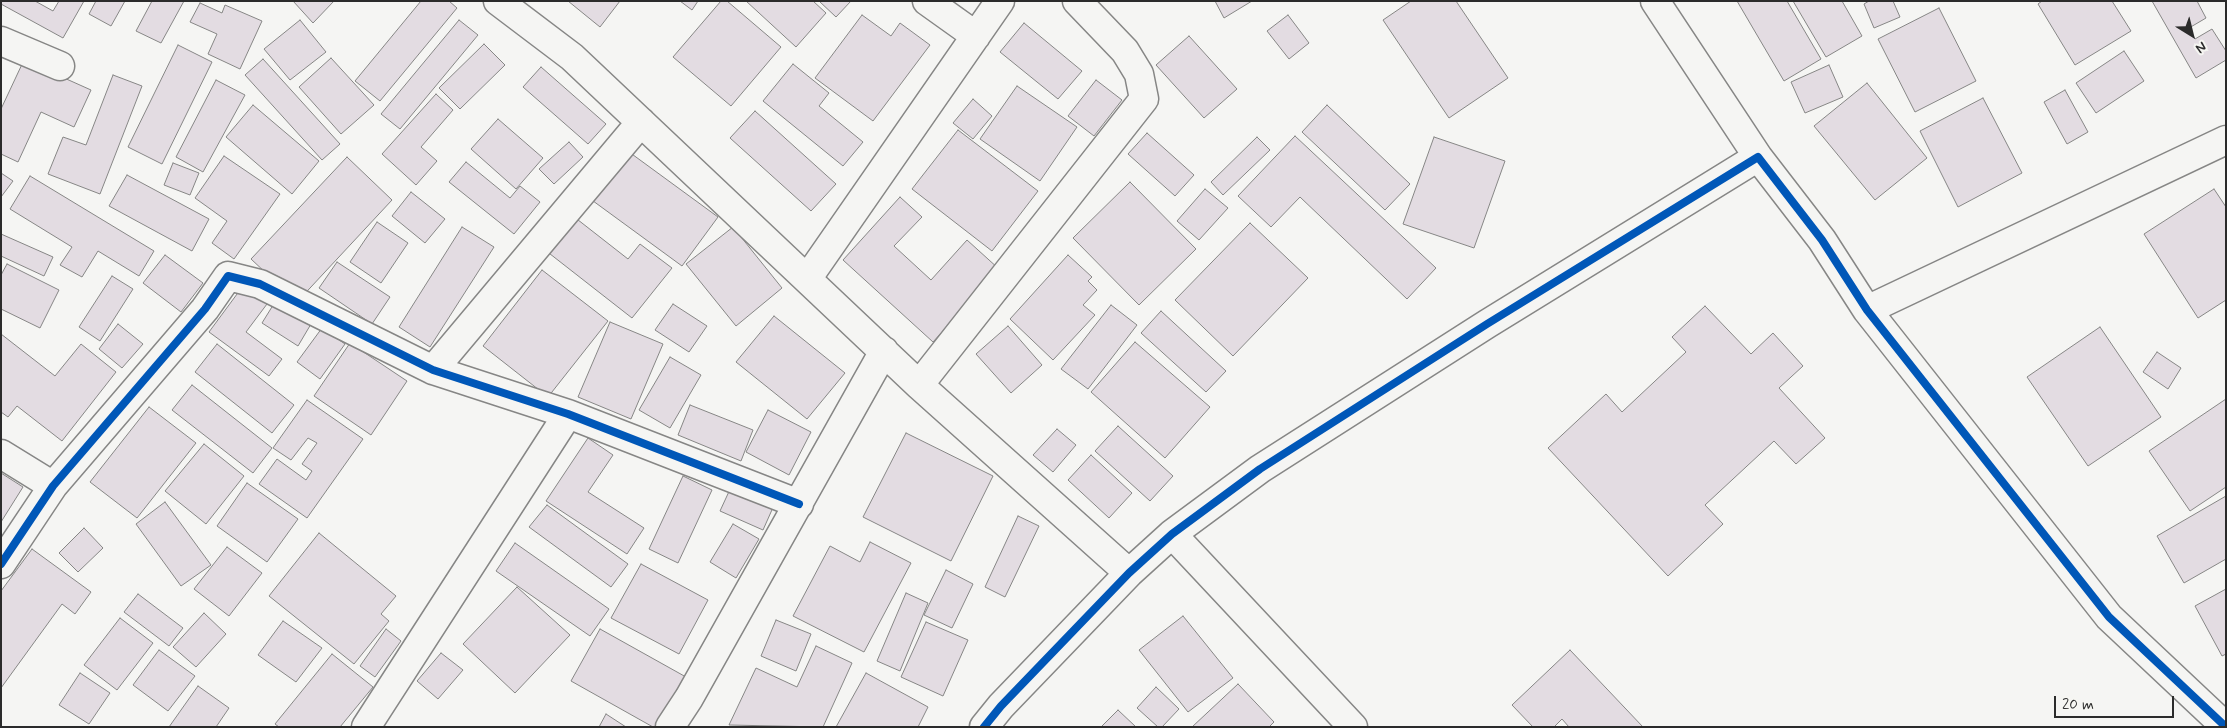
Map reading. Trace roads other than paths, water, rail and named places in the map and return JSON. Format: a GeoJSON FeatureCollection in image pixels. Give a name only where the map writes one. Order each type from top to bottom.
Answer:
{"type":"FeatureCollection","features":[{"type":"Feature","properties":{"kind":"street"},"geometry":{"type":"LineString","coordinates":[[498,1],[572,58],[919,385],[1129,573]]}},
{"type":"Feature","properties":{"kind":"street"},"geometry":{"type":"LineString","coordinates":[[927,1],[976,36]]}},
{"type":"Feature","properties":{"kind":"street"},"geometry":{"type":"LineString","coordinates":[[807,279],[1000,1]]}},
{"type":"Feature","properties":{"kind":"street"},"geometry":{"type":"LineString","coordinates":[[919,385],[1144,98],[1139,74],[1125,51],[1076,1]]}},
{"type":"Feature","properties":{"kind":"street"},"geometry":{"type":"LineString","coordinates":[[1655,1],[1758,157],[1822,240],[1867,310],[2109,617],[2226,727]]}},
{"type":"Feature","properties":{"kind":"street"},"geometry":{"type":"LineString","coordinates":[[1,41],[60,66]]}},
{"type":"Feature","properties":{"kind":"street"},"geometry":{"type":"LineString","coordinates":[[433,370],[641,122]]}},
{"type":"Feature","properties":{"kind":"street"},"geometry":{"type":"LineString","coordinates":[[1867,310],[2226,140]]}},
{"type":"Feature","properties":{"kind":"street"},"geometry":{"type":"LineString","coordinates":[[984,727],[1001,706],[1129,573],[1172,534],[1260,469],[1512,308],[1758,157]]}},
{"type":"Feature","properties":{"kind":"street"},"geometry":{"type":"LineString","coordinates":[[1,564],[53,486],[199,316],[228,276],[260,284],[433,370],[568,414],[799,504]]}},
{"type":"Feature","properties":{"kind":"street"},"geometry":{"type":"LineString","coordinates":[[670,727],[689,698],[884,351]]}},
{"type":"Feature","properties":{"kind":"street"},"geometry":{"type":"LineString","coordinates":[[366,727],[568,414]]}},
{"type":"Feature","properties":{"kind":"street"},"geometry":{"type":"LineString","coordinates":[[1,454],[53,486]]}},
{"type":"Feature","properties":{"kind":"street"},"geometry":{"type":"LineString","coordinates":[[1172,534],[1353,727]]}}]}
